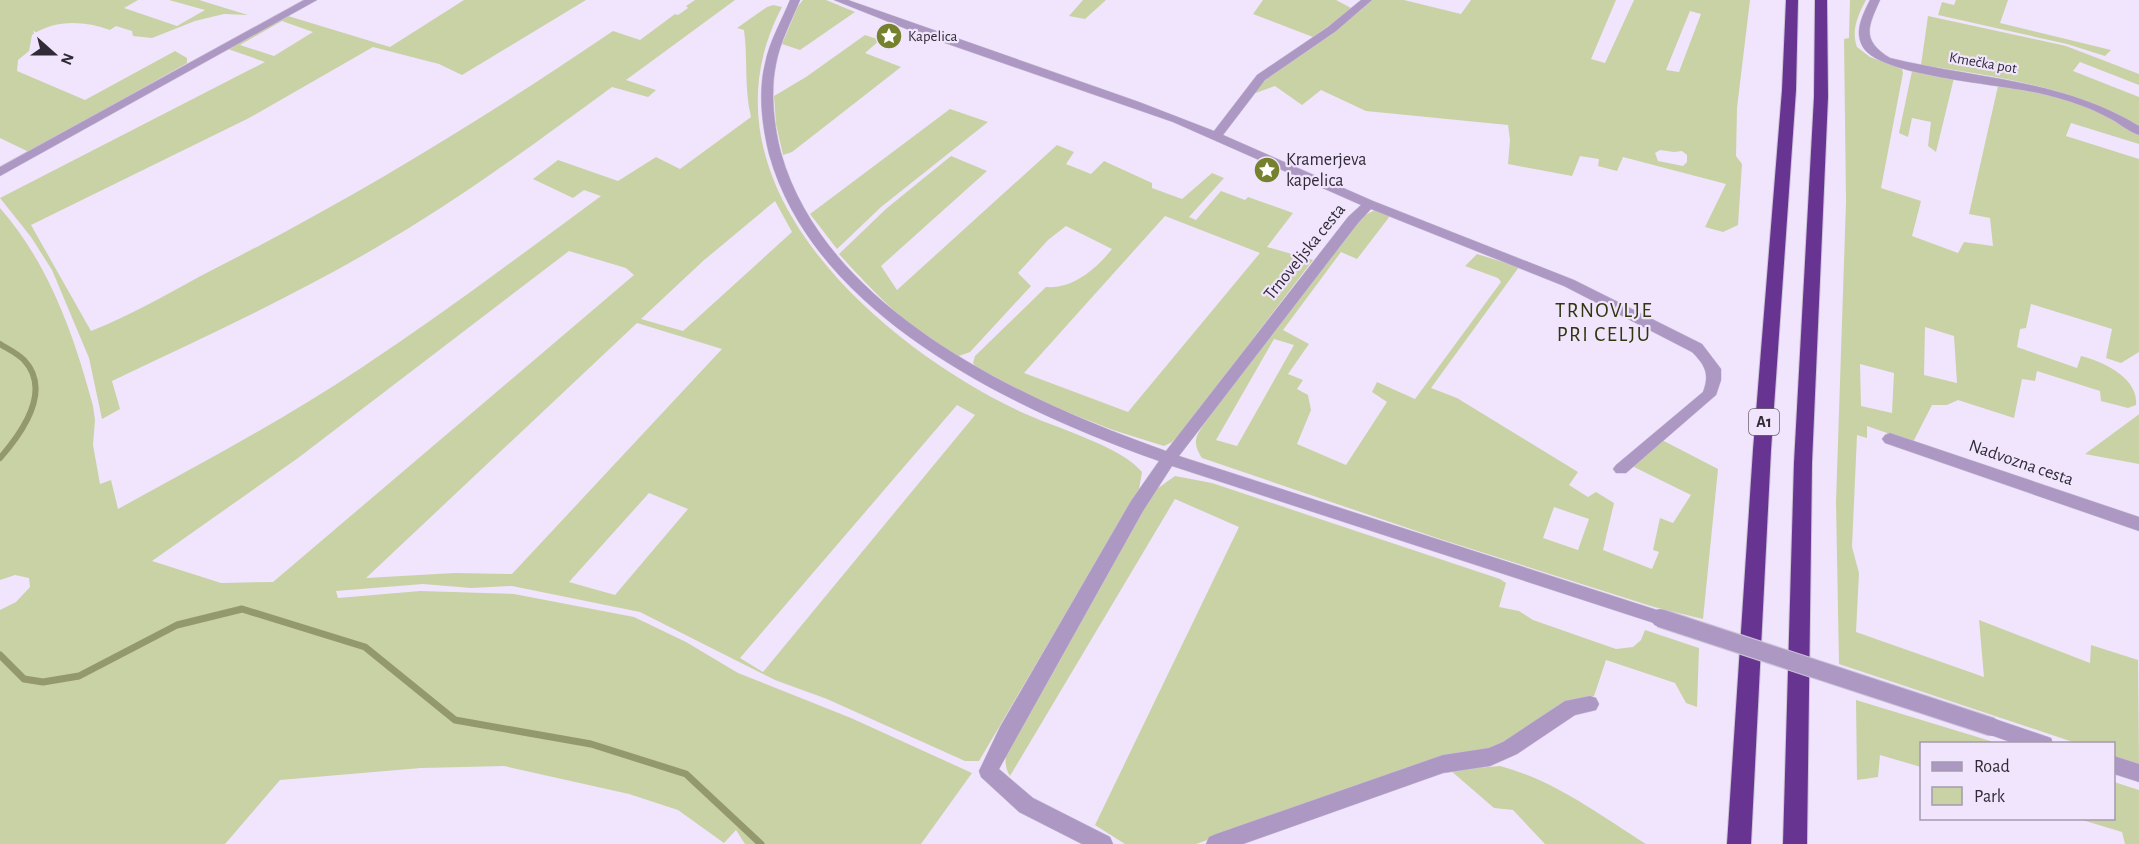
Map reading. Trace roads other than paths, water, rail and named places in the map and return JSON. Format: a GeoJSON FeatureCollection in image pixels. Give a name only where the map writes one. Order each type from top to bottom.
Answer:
{"type":"FeatureCollection","features":[{"type":"Feature","properties":{"kind":"highway","name":"A1"},"geometry":{"type":"LineString","coordinates":[[1739,844],[1760,474],[1788,101],[1792,0]]}},
{"type":"Feature","properties":{"kind":"highway","name":"A1"},"geometry":{"type":"LineString","coordinates":[[1796,844],[1803,463],[1821,97],[1821,0]]}},
{"type":"Feature","properties":{"kind":"street"},"geometry":{"type":"LineString","coordinates":[[0,172],[312,0]]}},
{"type":"Feature","properties":{"kind":"street"},"geometry":{"type":"LineString","coordinates":[[795,0],[776,39],[768,79],[769,135],[777,171],[791,200],[838,268],[874,303],[963,367],[1015,396],[1096,432],[1480,562],[1660,618],[2038,742]]}},
{"type":"Feature","properties":{"kind":"street","name":"Trnoveljska cesta"},"geometry":{"type":"LineString","coordinates":[[839,0],[918,32],[1054,76],[1216,136],[1369,204],[1353,220],[1170,457],[1131,516],[988,771],[1026,805],[1103,844]]}},
{"type":"Feature","properties":{"kind":"street"},"geometry":{"type":"LineString","coordinates":[[1216,136],[1251,87],[1268,71],[1288,60],[1367,0]]}},
{"type":"Feature","properties":{"kind":"street","name":"Kmečka pot"},"geometry":{"type":"LineString","coordinates":[[1875,0],[1865,21],[1864,43],[1870,51],[1886,60],[2066,95],[2115,116],[2139,131]]}},
{"type":"Feature","properties":{"kind":"street"},"geometry":{"type":"LineString","coordinates":[[1369,204],[1569,283],[1697,348],[1713,365],[1715,380],[1708,396],[1621,469]]}},
{"type":"Feature","properties":{"kind":"street","name":"Nadvozna cesta"},"geometry":{"type":"LineString","coordinates":[[1890,439],[2139,524]]}},
{"type":"Feature","properties":{"kind":"street"},"geometry":{"type":"LineString","coordinates":[[1216,844],[1443,764],[1490,756],[1510,748],[1571,707],[1590,704]]}},
{"type":"Feature","properties":{"kind":"street"},"geometry":{"type":"LineString","coordinates":[[2115,765],[2139,773]]}},
{"type":"Feature","properties":{"kind":"waterway"},"geometry":{"type":"LineString","coordinates":[[0,344],[24,360],[32,372],[35,385],[35,398],[31,412],[17,437],[0,458]]}},
{"type":"Feature","properties":{"kind":"waterway"},"geometry":{"type":"LineString","coordinates":[[0,655],[24,679],[43,682],[79,676],[177,625],[242,609],[365,647],[455,720],[591,744],[686,774],[761,844]]}},
{"type":"Feature","properties":{"kind":"place","name":"Kapelica"},"geometry":{"type":"Point","coordinates":[889,36]}},
{"type":"Feature","properties":{"kind":"place","name":"Kramerjeva kapelica"},"geometry":{"type":"Point","coordinates":[1267,170]}},
{"type":"Feature","properties":{"kind":"district","name":"TRNOVLJE PRI CELJU"},"geometry":{"type":"Point","coordinates":[1604,322]}}]}
